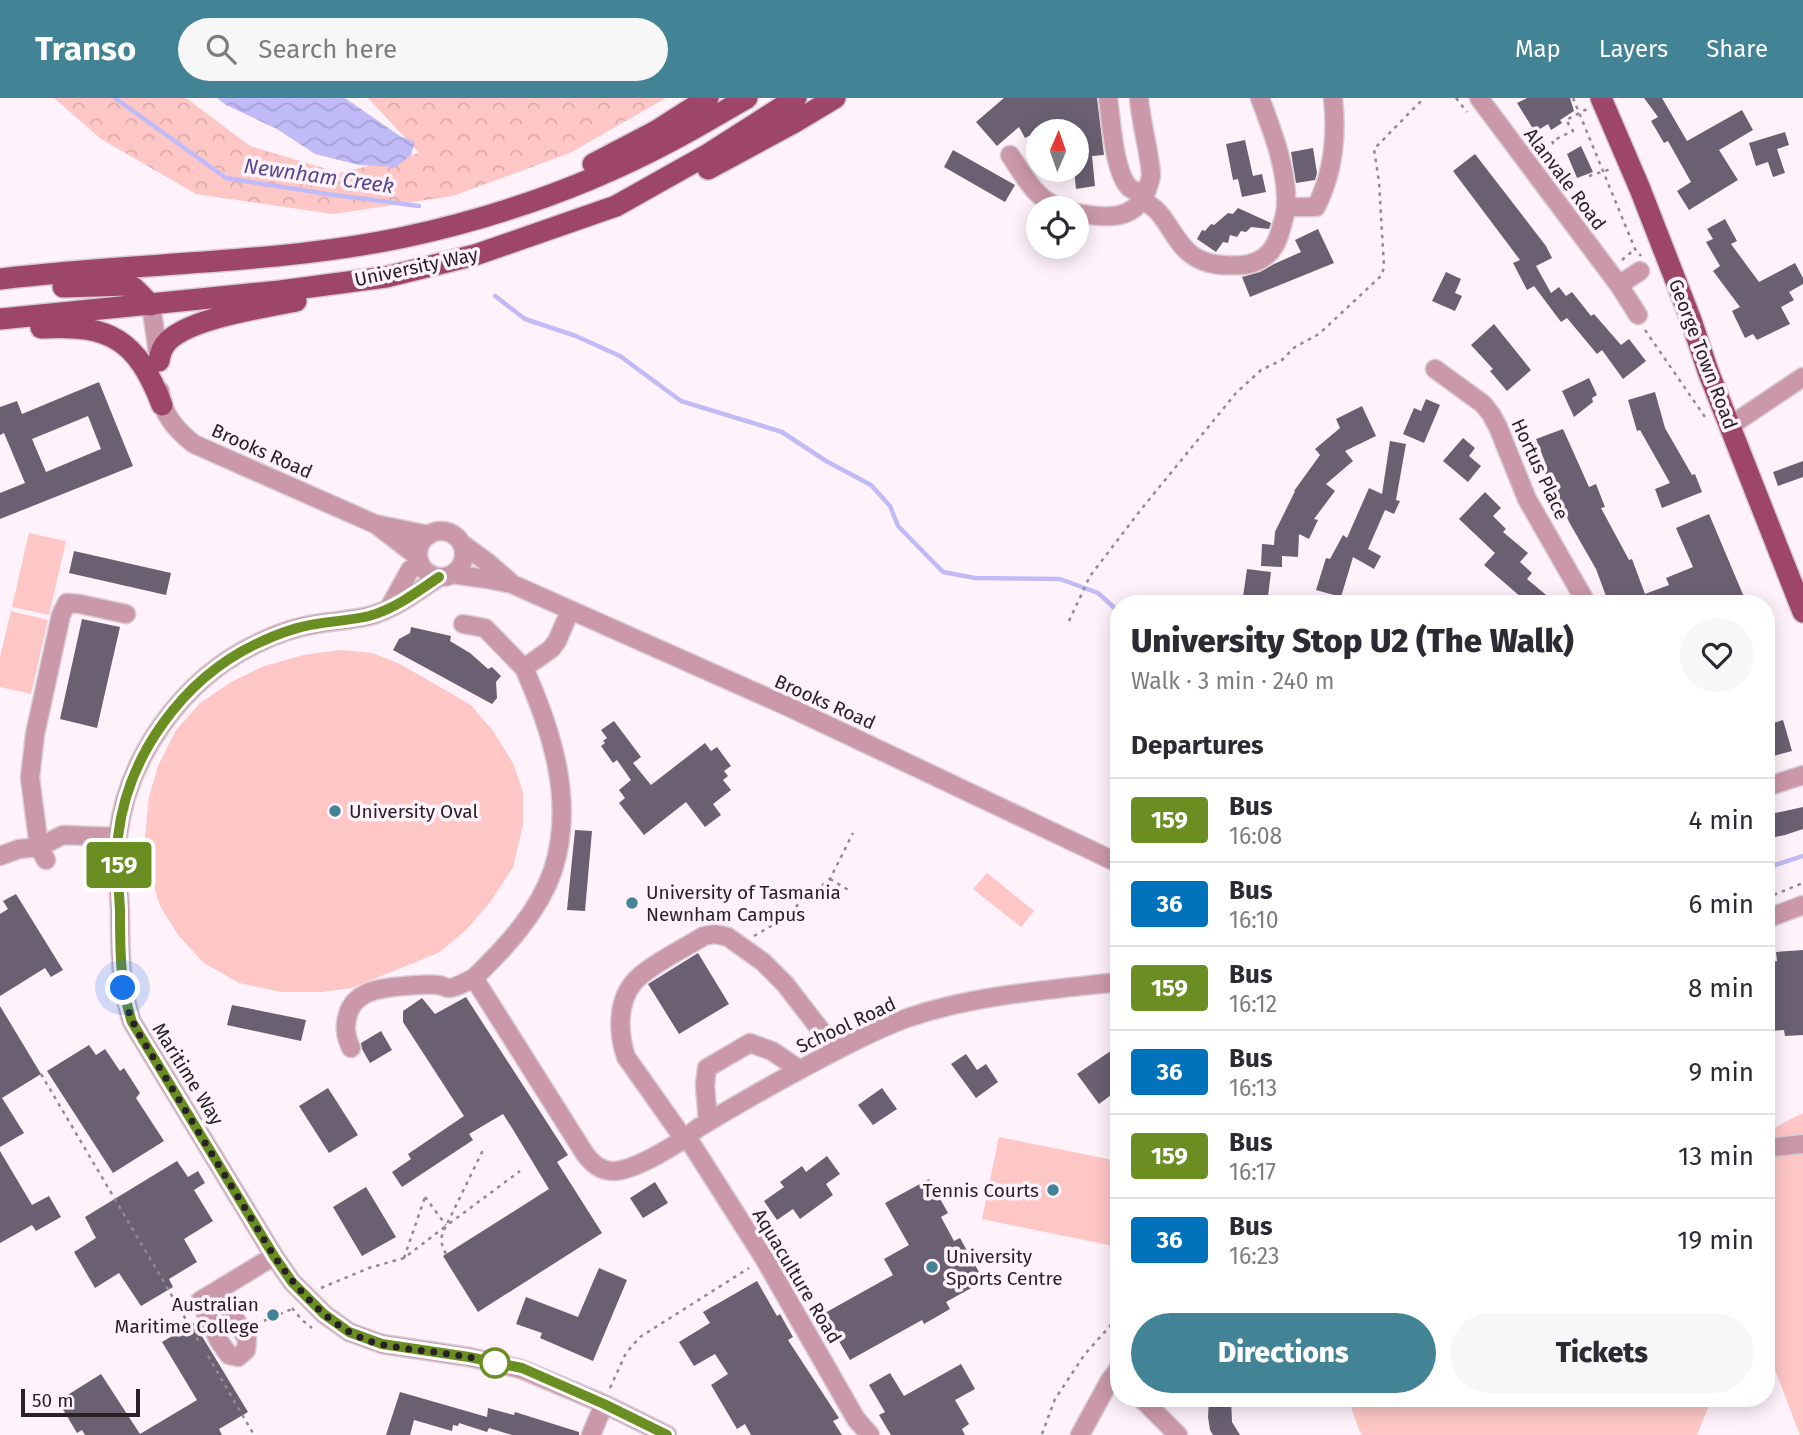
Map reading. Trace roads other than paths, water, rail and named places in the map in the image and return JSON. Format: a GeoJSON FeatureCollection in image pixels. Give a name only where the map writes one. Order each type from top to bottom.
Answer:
{"type":"FeatureCollection","features":[{"type":"Feature","properties":{"kind":"main road"},"geometry":{"type":"LineString","coordinates":[[450,226],[561,180],[656,131],[708,98]]}},
{"type":"Feature","properties":{"kind":"main road","name":"University Way"},"geometry":{"type":"LineString","coordinates":[[0,279],[312,252],[404,237],[450,226],[509,210],[628,163],[673,141],[747,98]]}},
{"type":"Feature","properties":{"kind":"main road","name":"University Way"},"geometry":{"type":"LineString","coordinates":[[0,319],[281,291],[386,277],[475,255],[616,205],[705,156],[796,98]]}},
{"type":"Feature","properties":{"kind":"main road"},"geometry":{"type":"LineString","coordinates":[[616,205],[667,188],[703,172],[835,98]]}},
{"type":"Feature","properties":{"kind":"main road","name":"George Town Road"},"geometry":{"type":"LineString","coordinates":[[1594,103],[1640,190],[1803,612]]}},
{"type":"Feature","properties":{"kind":"main road"},"geometry":{"type":"LineString","coordinates":[[159,360],[166,343],[187,329],[228,315],[386,277]]}},
{"type":"Feature","properties":{"kind":"main road"},"geometry":{"type":"LineString","coordinates":[[0,290],[122,284],[134,288],[151,304]]}},
{"type":"Feature","properties":{"kind":"main road"},"geometry":{"type":"LineString","coordinates":[[0,330],[76,327],[110,335],[127,346],[145,368],[162,405]]}},
{"type":"Feature","properties":{"kind":"street"},"geometry":{"type":"LineString","coordinates":[[1108,98],[1115,153],[1124,181],[1144,196],[1178,242],[1193,256],[1209,264],[1227,266],[1262,260],[1273,250],[1286,207],[1283,174],[1260,98]]}},
{"type":"Feature","properties":{"kind":"street"},"geometry":{"type":"LineString","coordinates":[[1089,215],[1109,217],[1130,212],[1144,196],[1151,177],[1139,98]]}},
{"type":"Feature","properties":{"kind":"street"},"geometry":{"type":"LineString","coordinates":[[1286,207],[1317,207],[1325,190],[1334,150],[1333,98]]}},
{"type":"Feature","properties":{"kind":"street","name":"Alanvale Road"},"geometry":{"type":"LineString","coordinates":[[1479,98],[1619,285],[1640,320]]}},
{"type":"Feature","properties":{"kind":"street"},"geometry":{"type":"LineString","coordinates":[[1010,155],[1039,196]]}},
{"type":"Feature","properties":{"kind":"street"},"geometry":{"type":"LineString","coordinates":[[1619,285],[1641,265]]}},
{"type":"Feature","properties":{"kind":"street"},"geometry":{"type":"LineString","coordinates":[[151,304],[162,405]]}},
{"type":"Feature","properties":{"kind":"street","name":"Hortus Place"},"geometry":{"type":"LineString","coordinates":[[1435,369],[1483,404],[1491,414],[1527,499],[1582,595]]}},
{"type":"Feature","properties":{"kind":"street"},"geometry":{"type":"LineString","coordinates":[[1730,426],[1803,377]]}},
{"type":"Feature","properties":{"kind":"street","name":"Brooks Road"},"geometry":{"type":"LineString","coordinates":[[162,405],[175,426],[194,444],[375,524],[429,535]]}},
{"type":"Feature","properties":{"kind":"street","name":"Brooks Road"},"geometry":{"type":"LineString","coordinates":[[375,524],[419,559]]}},
{"type":"Feature","properties":{"kind":"street"},"geometry":{"type":"LineString","coordinates":[[443,531],[450,533],[461,543],[464,557],[462,564],[446,576],[426,572],[419,559],[420,546],[429,535],[443,531]]}},
{"type":"Feature","properties":{"kind":"street","name":"Brooks Road"},"geometry":{"type":"LineString","coordinates":[[461,543],[512,584]]}},
{"type":"Feature","properties":{"kind":"street"},"geometry":{"type":"LineString","coordinates":[[394,606],[410,570],[419,559]]}},
{"type":"Feature","properties":{"kind":"street","name":"Brooks Road"},"geometry":{"type":"LineString","coordinates":[[446,576],[512,584],[791,709],[1110,859]]}},
{"type":"Feature","properties":{"kind":"street","name":"Maritime Way"},"geometry":{"type":"LineString","coordinates":[[446,576],[394,606],[369,615],[313,624],[286,632],[238,654],[191,691],[154,736],[129,789],[118,838],[125,1000],[132,1022],[274,1256],[292,1282],[324,1314],[349,1332],[382,1344],[522,1368],[667,1435]]}},
{"type":"Feature","properties":{"kind":"street"},"geometry":{"type":"LineString","coordinates":[[42,854],[30,778],[35,734],[61,615],[67,603],[126,614]]}},
{"type":"Feature","properties":{"kind":"street"},"geometry":{"type":"LineString","coordinates":[[524,668],[551,649],[570,611]]}},
{"type":"Feature","properties":{"kind":"street"},"geometry":{"type":"LineString","coordinates":[[351,1048],[345,1029],[352,1006],[360,998],[368,992],[395,986],[438,985],[450,988],[474,978],[498,955],[529,915],[553,871],[562,830],[561,789],[552,743],[540,705],[524,668],[485,628],[463,624]]}},
{"type":"Feature","properties":{"kind":"street"},"geometry":{"type":"LineString","coordinates":[[1775,784],[1803,775]]}},
{"type":"Feature","properties":{"kind":"street"},"geometry":{"type":"LineString","coordinates":[[42,854],[63,835],[118,838]]}},
{"type":"Feature","properties":{"kind":"street"},"geometry":{"type":"LineString","coordinates":[[0,856],[19,849],[42,854]]}},
{"type":"Feature","properties":{"kind":"street"},"geometry":{"type":"LineString","coordinates":[[1775,916],[1803,905]]}},
{"type":"Feature","properties":{"kind":"street","name":"Aquaculture Road"},"geometry":{"type":"LineString","coordinates":[[836,1051],[785,984],[763,962],[728,937],[715,934],[704,936],[635,980],[621,1010],[621,1043],[626,1057],[685,1138],[764,1258],[856,1419],[870,1435]]}},
{"type":"Feature","properties":{"kind":"street","name":"School Road"},"geometry":{"type":"LineString","coordinates":[[474,978],[585,1154],[593,1164],[614,1171],[641,1163],[800,1070],[906,1018],[943,1007],[1010,994],[1110,983]]}},
{"type":"Feature","properties":{"kind":"street"},"geometry":{"type":"LineString","coordinates":[[708,1122],[705,1085],[707,1068],[750,1043],[772,1051],[800,1070]]}},
{"type":"Feature","properties":{"kind":"street"},"geometry":{"type":"LineString","coordinates":[[1775,1148],[1803,1144]]}},
{"type":"Feature","properties":{"kind":"street"},"geometry":{"type":"LineString","coordinates":[[218,1290],[274,1256]]}},
{"type":"Feature","properties":{"kind":"street"},"geometry":{"type":"LineString","coordinates":[[1080,1435],[1110,1386]]}},
{"type":"Feature","properties":{"kind":"street"},"geometry":{"type":"LineString","coordinates":[[591,1435],[604,1404]]}},
{"type":"Feature","properties":{"kind":"street"},"geometry":{"type":"LineString","coordinates":[[1149,1407],[1178,1435]]}},
{"type":"Feature","properties":{"kind":"water"},"geometry":{"type":"Polygon","coordinates":[[[217,98],[345,98],[400,136],[415,142],[411,155],[396,167],[359,165],[315,154],[277,129],[217,98]]]}},
{"type":"Feature","properties":{"kind":"waterway","name":"Newnham Creek"},"geometry":{"type":"LineString","coordinates":[[115,98],[226,178],[419,206]]}},
{"type":"Feature","properties":{"kind":"waterway","name":"Newnham Creek"},"geometry":{"type":"LineString","coordinates":[[495,296],[525,319],[576,336],[620,356],[681,401],[782,432],[826,461],[871,485],[890,506],[898,526],[943,572],[975,578],[1060,579],[1098,593],[1110,604]]}},
{"type":"Feature","properties":{"kind":"waterway","name":"Newnham Creek"},"geometry":{"type":"LineString","coordinates":[[1775,865],[1803,856]]}},
{"type":"Feature","properties":{"kind":"place","name":"University Oval"},"geometry":{"type":"Point","coordinates":[335,811]}},
{"type":"Feature","properties":{"kind":"place","name":"University of Tasmania Newnham Campus"},"geometry":{"type":"Point","coordinates":[632,903]}},
{"type":"Feature","properties":{"kind":"place","name":"Tennis Courts"},"geometry":{"type":"Point","coordinates":[1053,1190]}},
{"type":"Feature","properties":{"kind":"place","name":"University Sports Centre"},"geometry":{"type":"Point","coordinates":[932,1267]}},
{"type":"Feature","properties":{"kind":"place","name":"Australian Maritime College"},"geometry":{"type":"Point","coordinates":[273,1315]}}]}
